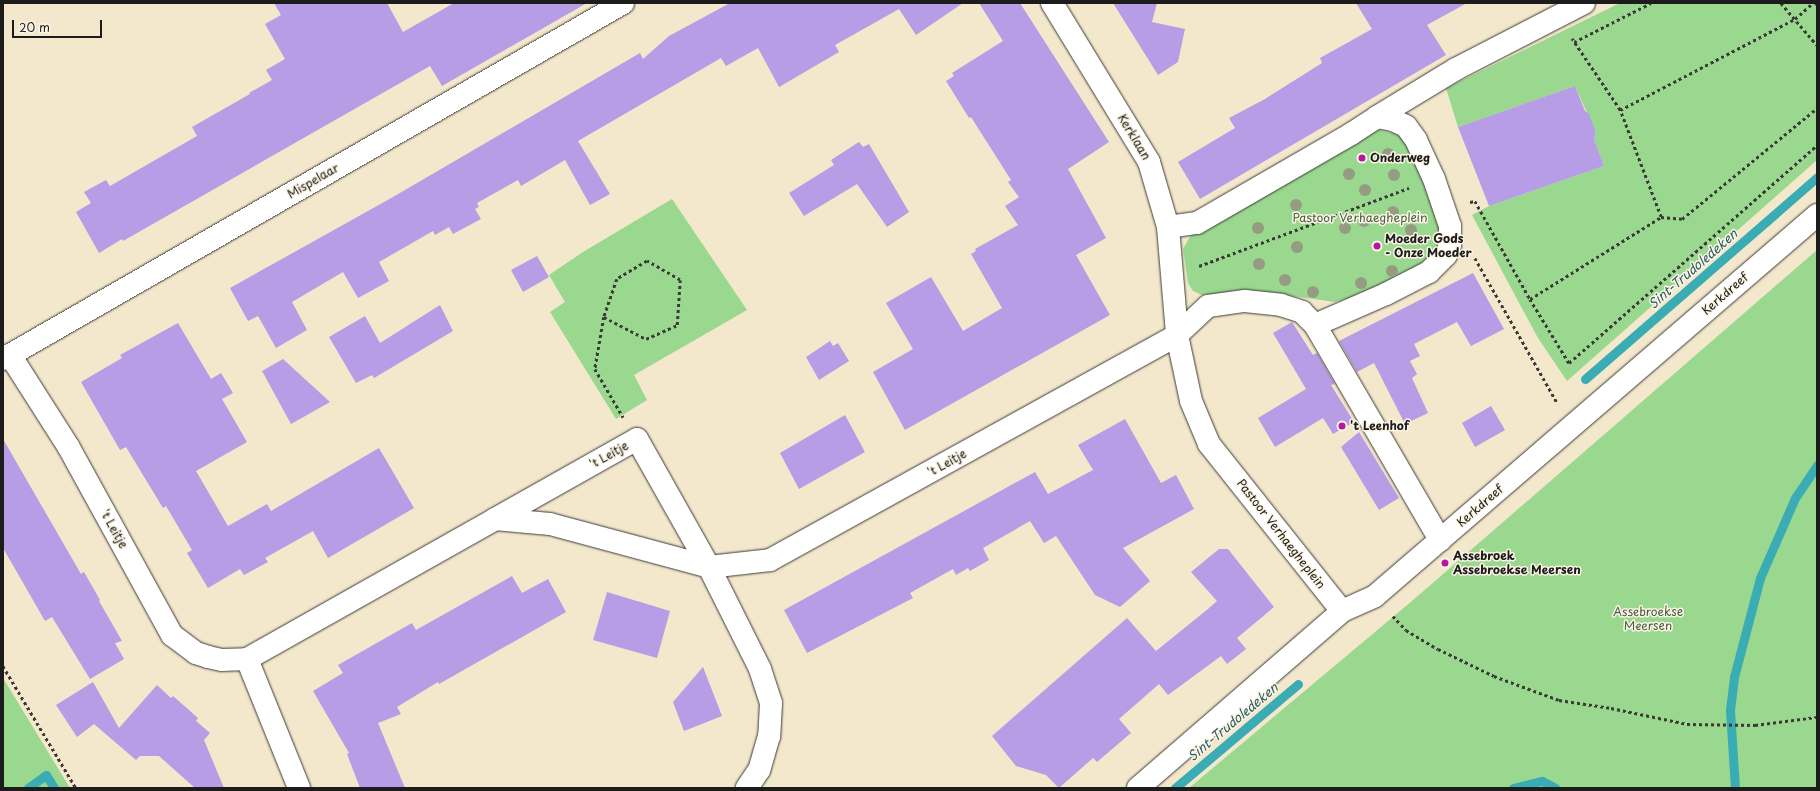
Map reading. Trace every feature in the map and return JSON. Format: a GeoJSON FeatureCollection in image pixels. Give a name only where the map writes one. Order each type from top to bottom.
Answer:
{"type":"FeatureCollection","features":[{"type":"Feature","properties":{"kind":"street","name":"Mispelaar"},"geometry":{"type":"LineString","coordinates":[[7,357],[623,3]]}},
{"type":"Feature","properties":{"kind":"street","name":"Kerklaan"},"geometry":{"type":"LineString","coordinates":[[1052,3],[1149,162],[1168,227],[1177,335]]}},
{"type":"Feature","properties":{"kind":"street"},"geometry":{"type":"LineString","coordinates":[[1168,227],[1197,223],[1351,134],[1456,69],[1584,3]]}},
{"type":"Feature","properties":{"kind":"street"},"geometry":{"type":"LineString","coordinates":[[1315,324],[1386,294],[1429,272],[1446,255],[1450,245],[1450,226],[1434,179],[1416,140],[1406,126],[1393,120],[1377,117]]}},
{"type":"Feature","properties":{"kind":"street","name":"Kerkdreef"},"geometry":{"type":"LineString","coordinates":[[1138,788],[1342,611],[1375,596],[1817,215]]}},
{"type":"Feature","properties":{"kind":"street"},"geometry":{"type":"LineString","coordinates":[[1177,335],[1208,306],[1245,301],[1281,305],[1302,312],[1315,324],[1440,540]]}},
{"type":"Feature","properties":{"kind":"street","name":"'t Leitje"},"geometry":{"type":"LineString","coordinates":[[495,520],[550,524],[709,567],[770,560],[1177,335]]}},
{"type":"Feature","properties":{"kind":"street","name":"Pastoor Verhaegheplein"},"geometry":{"type":"LineString","coordinates":[[1177,335],[1191,401],[1210,444],[1342,611]]}},
{"type":"Feature","properties":{"kind":"street","name":"'t Leitje"},"geometry":{"type":"LineString","coordinates":[[7,357],[68,446],[172,635],[196,653],[208,658],[234,660],[247,659],[637,439],[709,567],[760,669],[771,703],[769,736],[759,770],[747,788]]}},
{"type":"Feature","properties":{"kind":"street"},"geometry":{"type":"LineString","coordinates":[[247,659],[299,788]]}},
{"type":"Feature","properties":{"kind":"path"},"geometry":{"type":"LineString","coordinates":[[1574,42],[1651,3]]}},
{"type":"Feature","properties":{"kind":"path"},"geometry":{"type":"LineString","coordinates":[[1781,3],[1817,44]]}},
{"type":"Feature","properties":{"kind":"path"},"geometry":{"type":"LineString","coordinates":[[1620,110],[1795,19],[1815,4]]}},
{"type":"Feature","properties":{"kind":"path"},"geometry":{"type":"LineString","coordinates":[[1556,17],[1620,110],[1661,217]]}},
{"type":"Feature","properties":{"kind":"path"},"geometry":{"type":"LineString","coordinates":[[1530,299],[1661,217],[1682,219],[1817,108]]}},
{"type":"Feature","properties":{"kind":"path"},"geometry":{"type":"LineString","coordinates":[[1442,203],[1475,201],[1530,299],[1569,363],[1817,145]]}},
{"type":"Feature","properties":{"kind":"path"},"geometry":{"type":"LineString","coordinates":[[1192,268],[1410,187]]}},
{"type":"Feature","properties":{"kind":"path"},"geometry":{"type":"LineString","coordinates":[[1450,245],[1468,246],[1571,427]]}},
{"type":"Feature","properties":{"kind":"path"},"geometry":{"type":"LineString","coordinates":[[604,317],[646,339],[677,325],[680,280],[647,261],[617,279],[604,317],[595,369],[637,439]]}},
{"type":"Feature","properties":{"kind":"path"},"geometry":{"type":"LineString","coordinates":[[1375,596],[1406,630],[1438,649],[1494,676],[1559,700],[1612,708],[1687,724],[1755,725],[1817,717]]}},
{"type":"Feature","properties":{"kind":"path"},"geometry":{"type":"LineString","coordinates":[[3,666],[76,788]]}},
{"type":"Feature","properties":{"kind":"green space"},"geometry":{"type":"Polygon","coordinates":[[[1620,3],[1817,3],[1817,160],[1567,381],[1538,338],[1472,215],[1489,206],[1604,166],[1594,139],[1596,133],[1575,86],[1458,127],[1446,88],[1620,3]]]}},
{"type":"Feature","properties":{"kind":"green space","name":"Pastoor Verhaegheplein"},"geometry":{"type":"Polygon","coordinates":[[[1381,130],[1400,135],[1409,144],[1443,235],[1443,243],[1410,273],[1361,295],[1335,302],[1262,292],[1202,295],[1193,291],[1188,283],[1183,249],[1191,235],[1371,131],[1381,130]]]}},
{"type":"Feature","properties":{"kind":"green space"},"geometry":{"type":"Polygon","coordinates":[[[672,199],[747,310],[634,375],[647,400],[616,419],[550,312],[565,302],[549,275],[583,252],[672,199]]]}},
{"type":"Feature","properties":{"kind":"green space","name":"Assebroekse Meersen"},"geometry":{"type":"Polygon","coordinates":[[[1817,250],[1817,788],[1189,788],[1412,601],[1817,250]]]}},
{"type":"Feature","properties":{"kind":"green space"},"geometry":{"type":"Polygon","coordinates":[[[3,678],[70,788],[3,788],[3,678]]]}},
{"type":"Feature","properties":{"kind":"building"},"geometry":{"type":"Polygon","coordinates":[[[274,3],[387,3],[403,32],[454,3],[587,3],[442,86],[430,66],[123,241],[122,239],[99,253],[76,212],[91,203],[84,192],[106,180],[110,186],[197,136],[192,127],[272,80],[266,70],[285,59],[265,24],[281,15],[274,3]]]}},
{"type":"Feature","properties":{"kind":"building"},"geometry":{"type":"Polygon","coordinates":[[[730,3],[963,3],[916,35],[899,9],[835,45],[839,52],[779,87],[758,48],[726,66],[721,58],[578,141],[610,194],[590,205],[565,160],[521,186],[518,180],[477,203],[479,207],[475,209],[481,219],[453,234],[449,227],[435,235],[433,231],[379,262],[389,281],[358,298],[343,272],[292,302],[307,330],[276,348],[258,316],[248,321],[230,288],[393,197],[640,53],[643,59],[669,36],[730,3]]]}},
{"type":"Feature","properties":{"kind":"building"},"geometry":{"type":"Polygon","coordinates":[[[979,3],[1020,3],[1109,142],[1068,169],[1106,238],[1076,255],[1110,315],[905,430],[873,372],[913,349],[886,303],[931,277],[963,331],[1002,308],[971,254],[976,251],[975,249],[1018,225],[1005,206],[1019,197],[1008,182],[1011,180],[946,81],[954,76],[952,73],[1003,41],[979,3]]]}},
{"type":"Feature","properties":{"kind":"building"},"geometry":{"type":"Polygon","coordinates":[[[1113,3],[1157,3],[1152,22],[1185,29],[1178,62],[1158,75],[1113,3]]]}},
{"type":"Feature","properties":{"kind":"building"},"geometry":{"type":"Polygon","coordinates":[[[1356,3],[1467,3],[1427,25],[1446,55],[1200,199],[1178,162],[1235,128],[1229,118],[1265,99],[1322,63],[1320,58],[1372,29],[1356,3]]]}},
{"type":"Feature","properties":{"kind":"building"},"geometry":{"type":"Polygon","coordinates":[[[1575,86],[1585,111],[1589,114],[1596,133],[1594,139],[1604,166],[1489,206],[1458,127],[1575,86]]]}},
{"type":"Feature","properties":{"kind":"building"},"geometry":{"type":"Polygon","coordinates":[[[859,142],[863,147],[869,144],[909,212],[887,227],[857,184],[804,216],[789,193],[834,165],[831,160],[859,142]]]}},
{"type":"Feature","properties":{"kind":"building"},"geometry":{"type":"Polygon","coordinates":[[[537,256],[549,277],[523,292],[511,270],[537,256]]]}},
{"type":"Feature","properties":{"kind":"building"},"geometry":{"type":"Polygon","coordinates":[[[1473,273],[1504,329],[1471,346],[1457,322],[1414,344],[1420,356],[1410,361],[1417,374],[1412,378],[1428,413],[1405,424],[1374,363],[1357,372],[1339,341],[1473,273]]]}},
{"type":"Feature","properties":{"kind":"building"},"geometry":{"type":"Polygon","coordinates":[[[440,305],[453,331],[374,378],[372,375],[356,383],[329,337],[365,316],[380,343],[440,305]]]}},
{"type":"Feature","properties":{"kind":"building"},"geometry":{"type":"Polygon","coordinates":[[[1292,322],[1313,355],[1317,353],[1335,384],[1331,385],[1354,422],[1333,434],[1323,418],[1275,447],[1258,418],[1306,389],[1273,333],[1292,322]]]}},
{"type":"Feature","properties":{"kind":"building"},"geometry":{"type":"Polygon","coordinates":[[[178,323],[211,379],[221,373],[233,393],[222,399],[247,442],[196,471],[228,526],[267,504],[271,511],[379,448],[414,508],[328,558],[313,531],[265,558],[268,562],[244,575],[240,569],[208,588],[187,553],[192,550],[166,506],[163,508],[126,447],[120,450],[81,382],[122,358],[120,355],[178,323]]]}},
{"type":"Feature","properties":{"kind":"building"},"geometry":{"type":"Polygon","coordinates":[[[830,341],[833,346],[838,343],[849,361],[819,380],[806,357],[830,341]]]}},
{"type":"Feature","properties":{"kind":"building"},"geometry":{"type":"Polygon","coordinates":[[[283,359],[330,402],[291,424],[262,371],[283,359]]]}},
{"type":"Feature","properties":{"kind":"building"},"geometry":{"type":"Polygon","coordinates":[[[1491,406],[1505,430],[1475,447],[1462,423],[1491,406]]]}},
{"type":"Feature","properties":{"kind":"building"},"geometry":{"type":"Polygon","coordinates":[[[845,415],[865,452],[799,489],[780,453],[845,415]]]}},
{"type":"Feature","properties":{"kind":"building"},"geometry":{"type":"Polygon","coordinates":[[[1125,419],[1161,483],[1176,475],[1194,509],[1123,548],[1150,581],[1120,607],[1095,595],[1056,536],[1044,543],[1030,521],[983,548],[989,560],[970,571],[968,568],[956,575],[953,569],[910,593],[913,598],[807,653],[784,610],[1035,472],[1048,494],[1093,470],[1078,445],[1125,419]]]}},
{"type":"Feature","properties":{"kind":"building"},"geometry":{"type":"Polygon","coordinates":[[[1359,432],[1399,498],[1379,510],[1341,447],[1359,432]]]}},
{"type":"Feature","properties":{"kind":"building"},"geometry":{"type":"Polygon","coordinates":[[[3,439],[81,574],[84,572],[122,641],[115,643],[124,659],[90,679],[52,617],[45,621],[3,548],[3,439]]]}},
{"type":"Feature","properties":{"kind":"building"},"geometry":{"type":"Polygon","coordinates":[[[1219,549],[1228,549],[1274,607],[1237,638],[1246,649],[1227,664],[1221,656],[1168,695],[1159,684],[1119,719],[1131,733],[1097,762],[1093,758],[1059,788],[1046,775],[1016,766],[992,736],[1127,618],[1156,651],[1208,609],[1217,601],[1191,572],[1219,549]]]}},
{"type":"Feature","properties":{"kind":"building"},"geometry":{"type":"Polygon","coordinates":[[[512,576],[522,593],[548,579],[566,612],[439,684],[438,682],[397,707],[401,714],[378,723],[405,788],[360,788],[347,754],[349,753],[313,691],[343,673],[338,665],[412,623],[416,630],[512,576]]]}},
{"type":"Feature","properties":{"kind":"building"},"geometry":{"type":"Polygon","coordinates":[[[607,592],[670,611],[657,658],[593,640],[607,592]]]}},
{"type":"Feature","properties":{"kind":"building"},"geometry":{"type":"Polygon","coordinates":[[[703,667],[722,716],[684,731],[673,702],[703,667]]]}},
{"type":"Feature","properties":{"kind":"building"},"geometry":{"type":"Polygon","coordinates":[[[93,682],[119,728],[157,685],[171,698],[173,696],[198,718],[196,721],[210,733],[204,740],[224,788],[195,788],[159,756],[140,756],[136,760],[94,724],[77,737],[56,705],[93,682]]]}},
{"type":"Feature","properties":{"kind":"waterway","name":"Sint-Trudoledeken"},"geometry":{"type":"LineString","coordinates":[[1585,379],[1817,177]]}},
{"type":"Feature","properties":{"kind":"waterway"},"geometry":{"type":"LineString","coordinates":[[1735,788],[1730,710],[1734,677],[1760,578],[1795,498],[1817,465]]}},
{"type":"Feature","properties":{"kind":"waterway","name":"Sint-Trudoledeken"},"geometry":{"type":"LineString","coordinates":[[1175,788],[1298,684]]}},
{"type":"Feature","properties":{"kind":"waterway"},"geometry":{"type":"LineString","coordinates":[[28,788],[46,775],[54,788]]}},
{"type":"Feature","properties":{"kind":"waterway","name":"Sint-Trudoledeken"},"geometry":{"type":"LineString","coordinates":[[1513,788],[1542,781],[1555,788]]}},
{"type":"Feature","properties":{"kind":"place","name":"Onderweg"},"geometry":{"type":"Point","coordinates":[1362,158]}},
{"type":"Feature","properties":{"kind":"place","name":"Moeder Gods - Onze Moeder"},"geometry":{"type":"Point","coordinates":[1377,246]}},
{"type":"Feature","properties":{"kind":"place","name":"'t Leenhof"},"geometry":{"type":"Point","coordinates":[1342,426]}},
{"type":"Feature","properties":{"kind":"place","name":"Assebroek Assebroekse Meersen"},"geometry":{"type":"Point","coordinates":[1445,563]}}]}
